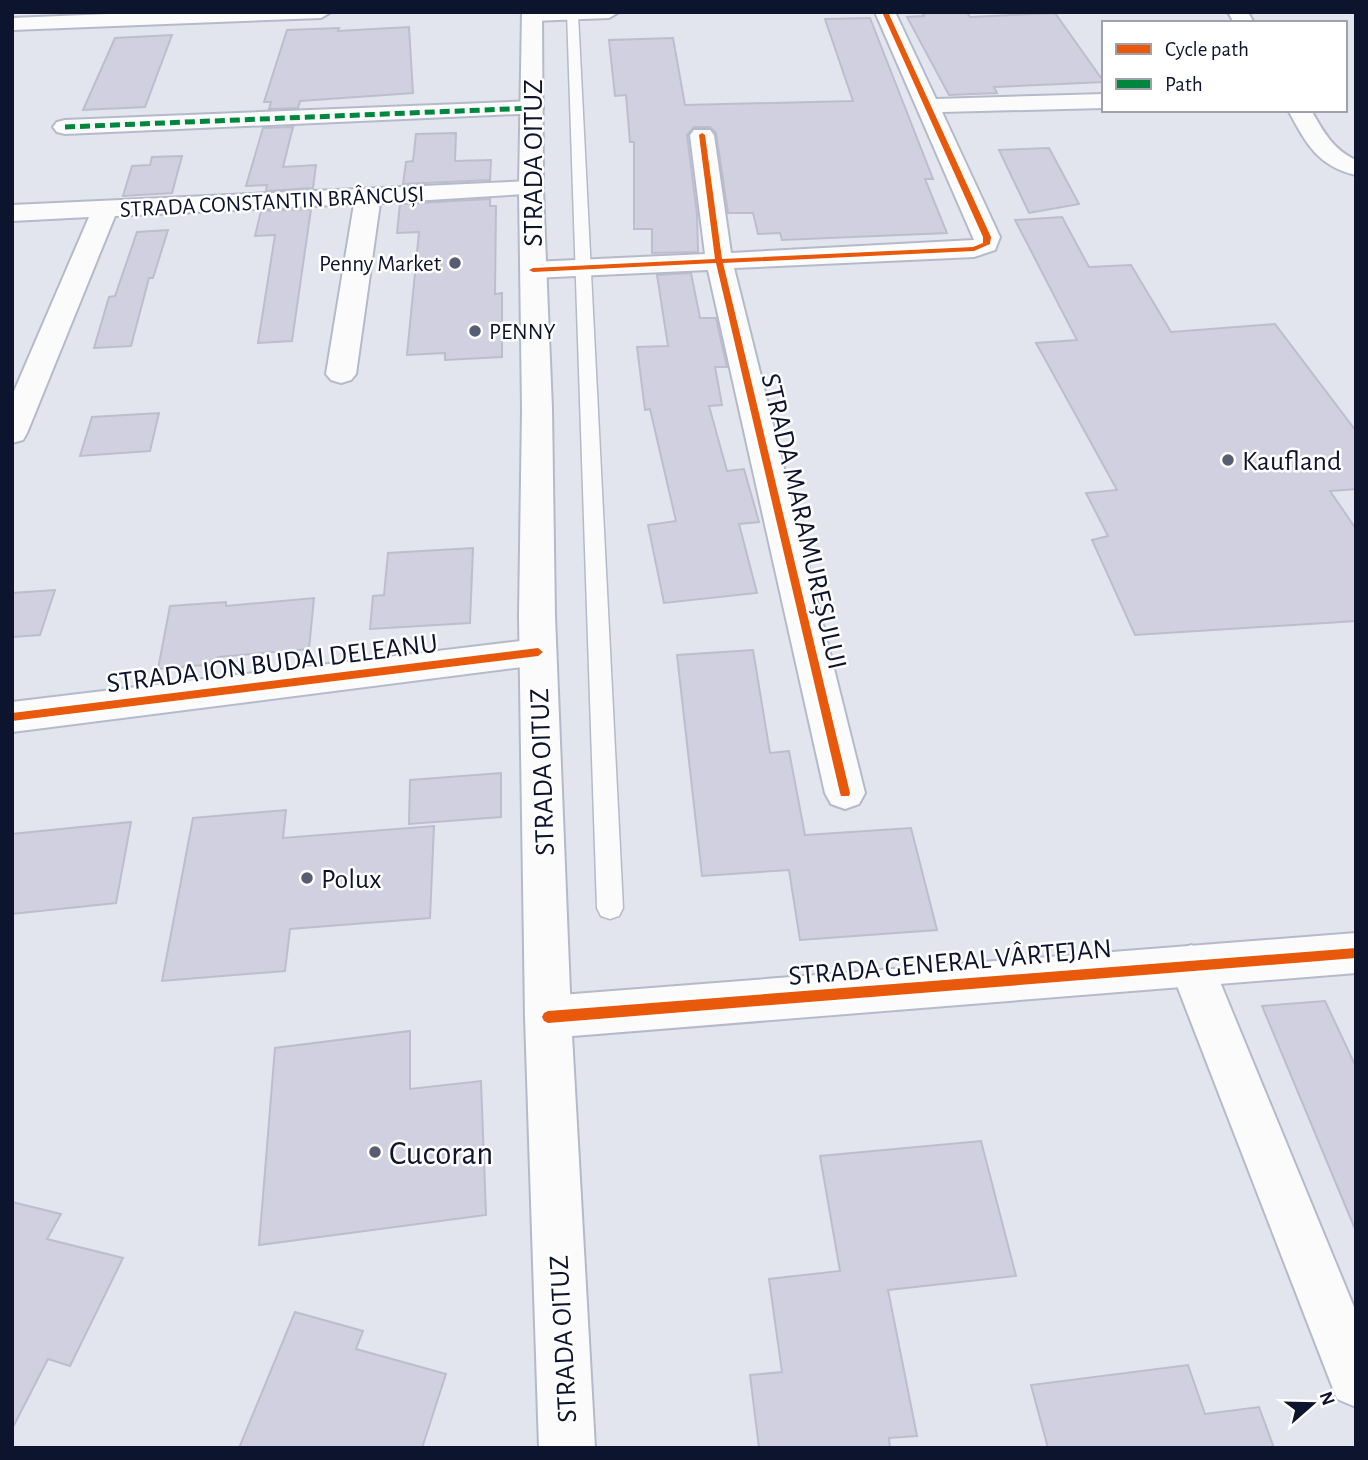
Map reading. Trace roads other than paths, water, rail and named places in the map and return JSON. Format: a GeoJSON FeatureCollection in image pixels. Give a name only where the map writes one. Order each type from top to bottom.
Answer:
{"type":"FeatureCollection","features":[{"type":"Feature","properties":{"kind":"street"},"geometry":{"type":"LineString","coordinates":[[12,24],[321,12]]}},
{"type":"Feature","properties":{"kind":"street"},"geometry":{"type":"LineString","coordinates":[[532,14],[609,12]]}},
{"type":"Feature","properties":{"kind":"street"},"geometry":{"type":"LineString","coordinates":[[533,270],[974,249],[986,244],[987,237],[885,12]]}},
{"type":"Feature","properties":{"kind":"street","name":"STRADA OITUZ"},"geometry":{"type":"LineString","coordinates":[[532,14],[531,188],[538,652],[548,1017],[567,1448]]}},
{"type":"Feature","properties":{"kind":"street"},"geometry":{"type":"LineString","coordinates":[[928,106],[1102,101]]}},
{"type":"Feature","properties":{"kind":"street"},"geometry":{"type":"LineString","coordinates":[[65,127],[532,108]]}},
{"type":"Feature","properties":{"kind":"street"},"geometry":{"type":"LineString","coordinates":[[1300,112],[1325,152],[1347,166],[1356,168]]}},
{"type":"Feature","properties":{"kind":"street","name":"STRADA MARAMUREȘULUI"},"geometry":{"type":"LineString","coordinates":[[702,135],[719,261],[845,793]]}},
{"type":"Feature","properties":{"kind":"street","name":"STRADA CONSTANTIN BRÂNCUȘI"},"geometry":{"type":"LineString","coordinates":[[12,213],[531,188]]}},
{"type":"Feature","properties":{"kind":"street"},"geometry":{"type":"LineString","coordinates":[[341,374],[368,197]]}},
{"type":"Feature","properties":{"kind":"street"},"geometry":{"type":"LineString","coordinates":[[12,433],[105,209]]}},
{"type":"Feature","properties":{"kind":"street","name":"STRADA ION BUDAI DELEANU"},"geometry":{"type":"LineString","coordinates":[[12,717],[538,652]]}},
{"type":"Feature","properties":{"kind":"street","name":"STRADA GENERAL VÂRTEJAN"},"geometry":{"type":"LineString","coordinates":[[548,1017],[1356,953]]}},
{"type":"Feature","properties":{"kind":"street"},"geometry":{"type":"LineString","coordinates":[[1191,965],[1356,1380]]}},
{"type":"Feature","properties":{"kind":"lane"},"geometry":{"type":"LineString","coordinates":[[572,14],[610,908]]}},
{"type":"Feature","properties":{"kind":"place","name":"Penny Market"},"geometry":{"type":"Point","coordinates":[455,263]}},
{"type":"Feature","properties":{"kind":"place","name":"PENNY"},"geometry":{"type":"Point","coordinates":[475,331]}},
{"type":"Feature","properties":{"kind":"place","name":"Kaufland"},"geometry":{"type":"Point","coordinates":[1228,460]}},
{"type":"Feature","properties":{"kind":"place","name":"Polux"},"geometry":{"type":"Point","coordinates":[307,878]}},
{"type":"Feature","properties":{"kind":"place","name":"Cucoran"},"geometry":{"type":"Point","coordinates":[375,1152]}}]}
